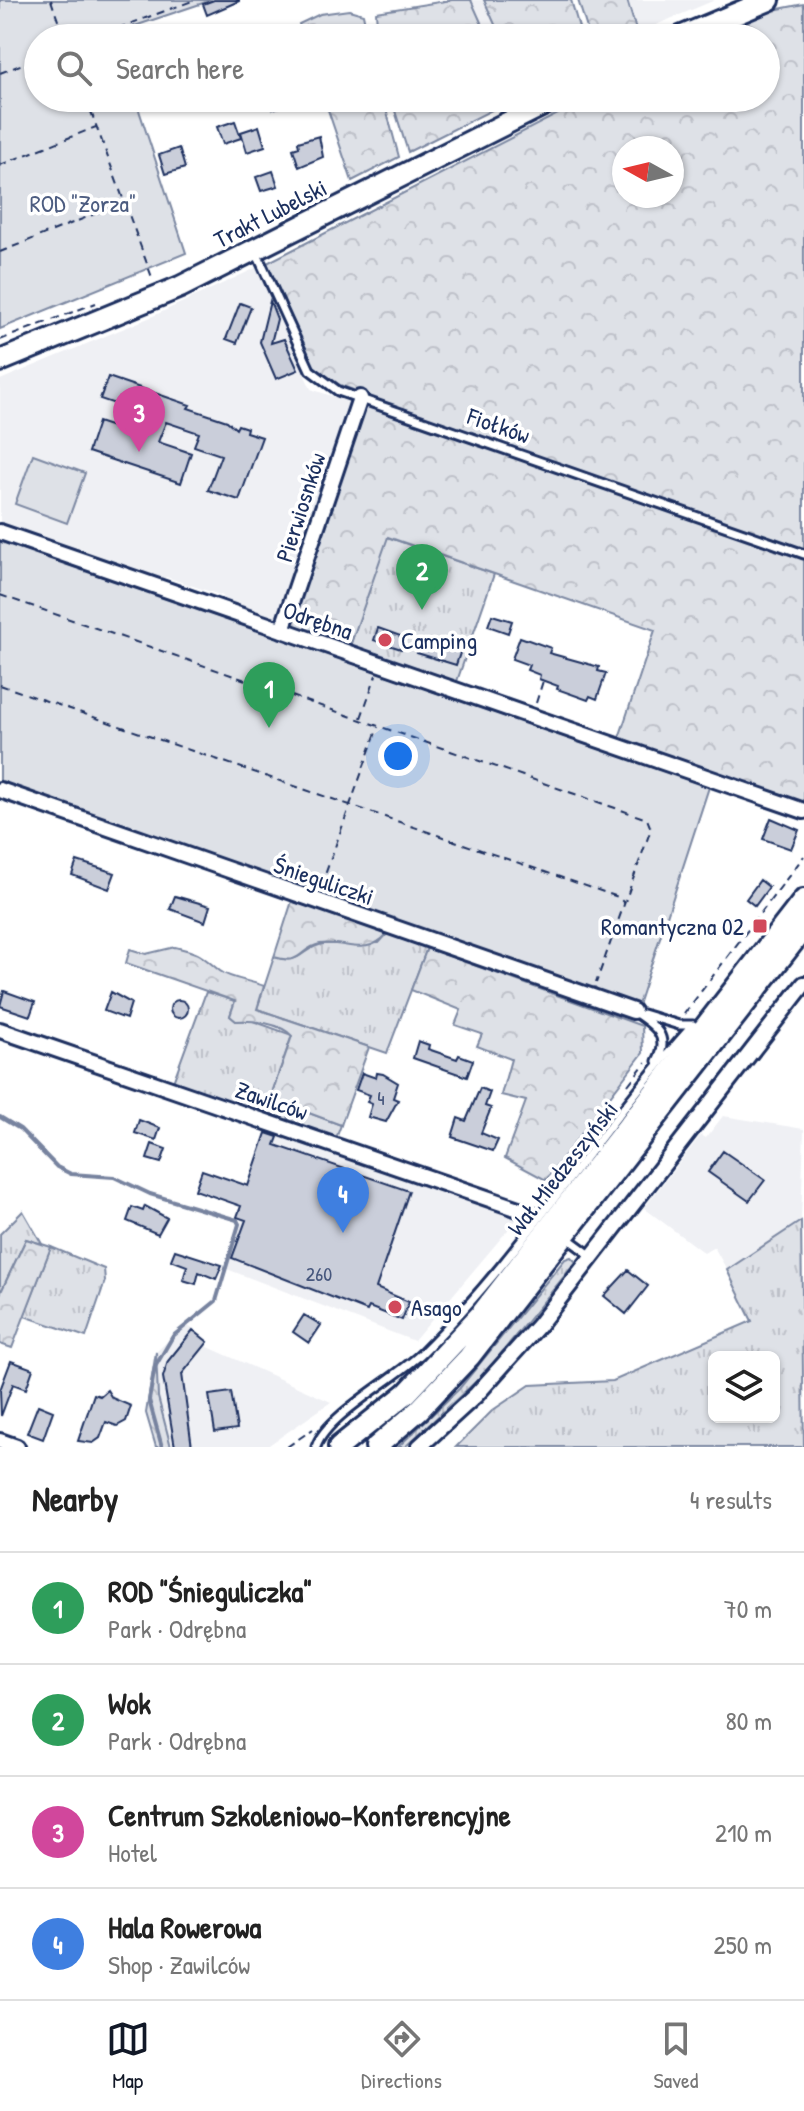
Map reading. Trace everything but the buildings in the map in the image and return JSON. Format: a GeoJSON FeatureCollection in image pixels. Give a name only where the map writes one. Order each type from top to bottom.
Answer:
{"type":"FeatureCollection","features":[{"type":"Feature","properties":{"kind":"main road"},"geometry":{"type":"LineString","coordinates":[[712,24],[769,0]]}},
{"type":"Feature","properties":{"kind":"main road","name":"Trakt Lubelski"},"geometry":{"type":"LineString","coordinates":[[0,361],[142,304],[529,112]]}},
{"type":"Feature","properties":{"kind":"main road","name":"Wał Miedzeszyński"},"geometry":{"type":"LineString","coordinates":[[339,1447],[407,1393],[464,1335],[699,1026],[804,900]]}},
{"type":"Feature","properties":{"kind":"main road","name":"Wał Miedzeszyński"},"geometry":{"type":"LineString","coordinates":[[376,1447],[458,1369],[804,928]]}},
{"type":"Feature","properties":{"kind":"street","name":"Pierwiosnków"},"geometry":{"type":"LineString","coordinates":[[282,630],[360,398]]}},
{"type":"Feature","properties":{"kind":"street","name":"Odrębna"},"geometry":{"type":"LineString","coordinates":[[0,532],[804,811]]}},
{"type":"Feature","properties":{"kind":"street","name":"Śnieguliczki"},"geometry":{"type":"LineString","coordinates":[[0,790],[633,1011]]}},
{"type":"Feature","properties":{"kind":"street"},"geometry":{"type":"LineString","coordinates":[[419,1447],[513,1355],[593,1257],[804,984]]}},
{"type":"Feature","properties":{"kind":"street","name":"Zawilców"},"geometry":{"type":"LineString","coordinates":[[0,1030],[536,1214]]}},
{"type":"Feature","properties":{"kind":"street"},"geometry":{"type":"LineString","coordinates":[[0,1441],[17,1447]]}},
{"type":"Feature","properties":{"kind":"lane","name":"Fiołków"},"geometry":{"type":"LineString","coordinates":[[255,250],[310,370],[338,391],[804,554]]}},
{"type":"Feature","properties":{"kind":"lane"},"geometry":{"type":"LineString","coordinates":[[633,1011],[679,1025],[699,1026]]}},
{"type":"Feature","properties":{"kind":"lane"},"geometry":{"type":"LineString","coordinates":[[633,1011],[658,1028],[663,1041],[652,1071]]}},
{"type":"Feature","properties":{"kind":"lane"},"geometry":{"type":"LineString","coordinates":[[316,1447],[320,1434],[328,1424],[393,1380],[423,1352],[652,1071],[699,1026]]}},
{"type":"Feature","properties":{"kind":"lane"},"geometry":{"type":"LineString","coordinates":[[564,1236],[593,1257]]}},
{"type":"Feature","properties":{"kind":"path"},"geometry":{"type":"LineString","coordinates":[[51,0],[59,24]]}},
{"type":"Feature","properties":{"kind":"path"},"geometry":{"type":"LineString","coordinates":[[129,24],[195,0]]}},
{"type":"Feature","properties":{"kind":"path"},"geometry":{"type":"LineString","coordinates":[[0,73],[24,64]]}},
{"type":"Feature","properties":{"kind":"path"},"geometry":{"type":"LineString","coordinates":[[92,112],[127,201],[153,280]]}},
{"type":"Feature","properties":{"kind":"path"},"geometry":{"type":"LineString","coordinates":[[0,165],[97,126]]}},
{"type":"Feature","properties":{"kind":"path"},"geometry":{"type":"LineString","coordinates":[[0,252],[127,201]]}},
{"type":"Feature","properties":{"kind":"path"},"geometry":{"type":"LineString","coordinates":[[0,595],[647,819],[651,829],[595,987]]}},
{"type":"Feature","properties":{"kind":"path"},"geometry":{"type":"LineString","coordinates":[[360,719],[377,672]]}},
{"type":"Feature","properties":{"kind":"path"},"geometry":{"type":"LineString","coordinates":[[533,712],[543,681]]}},
{"type":"Feature","properties":{"kind":"path"},"geometry":{"type":"LineString","coordinates":[[0,685],[618,897],[624,904]]}},
{"type":"Feature","properties":{"kind":"path"},"geometry":{"type":"LineString","coordinates":[[318,894],[378,725]]}},
{"type":"Feature","properties":{"kind":"path"},"geometry":{"type":"LineString","coordinates":[[679,1025],[684,1013],[804,856]]}},
{"type":"Feature","properties":{"kind":"path"},"geometry":{"type":"LineString","coordinates":[[625,1088],[663,1041]]}},
{"type":"Feature","properties":{"kind":"path"},"geometry":{"type":"LineString","coordinates":[[287,1447],[321,1422]]}},
{"type":"Feature","properties":{"kind":"shaded area"},"geometry":{"type":"Polygon","coordinates":[[[471,0],[484,0],[495,24],[482,24],[471,0]]]}},
{"type":"Feature","properties":{"kind":"shaded area"},"geometry":{"type":"Polygon","coordinates":[[[627,0],[715,0],[658,24],[634,24],[627,0]]]}},
{"type":"Feature","properties":{"kind":"shaded area"},"geometry":{"type":"Polygon","coordinates":[[[256,268],[311,389],[352,403],[277,622],[224,604],[223,596],[166,577],[159,581],[0,525],[0,380],[151,317],[256,268]]]}},
{"type":"Feature","properties":{"kind":"shaded area"},"geometry":{"type":"Polygon","coordinates":[[[723,1116],[804,1129],[801,1221],[727,1270],[714,1247],[704,1253],[644,1208],[701,1135],[706,1138],[723,1116]]]}},
{"type":"Feature","properties":{"kind":"shaded area"},"geometry":{"type":"Polygon","coordinates":[[[269,1126],[520,1213],[414,1341],[227,1269],[242,1219],[238,1216],[269,1126]]]}},
{"type":"Feature","properties":{"kind":"shaded area"},"geometry":{"type":"Polygon","coordinates":[[[186,1324],[208,1342],[206,1346],[331,1402],[266,1447],[171,1447],[158,1397],[156,1352],[186,1324]]]}},
{"type":"Feature","properties":{"kind":"green space","name":"ROD \"Zorza\""},"geometry":{"type":"Polygon","coordinates":[[[0,0],[212,0],[141,24],[24,24],[24,112],[140,112],[186,253],[0,329],[0,0]]]}},
{"type":"Feature","properties":{"kind":"green space"},"geometry":{"type":"Polygon","coordinates":[[[471,0],[482,24],[377,24],[376,12],[471,0]]]}},
{"type":"Feature","properties":{"kind":"green space"},"geometry":{"type":"Polygon","coordinates":[[[484,0],[571,0],[578,24],[495,24],[484,0]]]}},
{"type":"Feature","properties":{"kind":"green space"},"geometry":{"type":"Polygon","coordinates":[[[578,0],[627,0],[634,24],[586,24],[578,0]]]}},
{"type":"Feature","properties":{"kind":"green space"},"geometry":{"type":"Polygon","coordinates":[[[804,4],[804,804],[618,741],[655,630],[388,537],[350,646],[291,626],[369,396],[340,385],[313,366],[267,263],[562,112],[780,112],[780,24],[734,24],[753,14],[804,4]]]}},
{"type":"Feature","properties":{"kind":"green space"},"geometry":{"type":"Polygon","coordinates":[[[349,10],[363,14],[365,24],[299,24],[320,14],[349,10]]]}},
{"type":"Feature","properties":{"kind":"green space"},"geometry":{"type":"Polygon","coordinates":[[[329,112],[387,112],[399,157],[352,181],[329,112]]]}},
{"type":"Feature","properties":{"kind":"green space"},"geometry":{"type":"Polygon","coordinates":[[[395,112],[488,112],[408,152],[395,112]]]}},
{"type":"Feature","properties":{"kind":"green space"},"geometry":{"type":"Polygon","coordinates":[[[33,454],[85,473],[67,523],[15,504],[33,454]]]}},
{"type":"Feature","properties":{"kind":"green space"},"geometry":{"type":"Polygon","coordinates":[[[387,537],[494,574],[456,684],[350,646],[387,537]]]}},
{"type":"Feature","properties":{"kind":"green space"},"geometry":{"type":"Polygon","coordinates":[[[0,541],[709,787],[638,1005],[599,992],[595,987],[587,988],[0,784],[0,541]]]}},
{"type":"Feature","properties":{"kind":"green space"},"geometry":{"type":"Polygon","coordinates":[[[292,901],[387,934],[363,947],[320,944],[296,958],[274,957],[292,901]]]}},
{"type":"Feature","properties":{"kind":"green space"},"geometry":{"type":"Polygon","coordinates":[[[387,934],[427,948],[387,1053],[257,1009],[274,957],[296,958],[324,944],[379,943],[387,934]]]}},
{"type":"Feature","properties":{"kind":"green space"},"geometry":{"type":"Polygon","coordinates":[[[175,947],[200,955],[229,976],[264,986],[257,1009],[369,1047],[341,1125],[293,1107],[286,1124],[264,1116],[292,1036],[287,1032],[266,1023],[236,1021],[230,1016],[235,1001],[126,963],[130,949],[146,954],[175,947]]]}},
{"type":"Feature","properties":{"kind":"green space"},"geometry":{"type":"Polygon","coordinates":[[[427,948],[642,1026],[643,1053],[546,1180],[505,1158],[526,1101],[501,1095],[511,1059],[477,1046],[482,1034],[455,1025],[461,1010],[411,990],[427,948]]]}},
{"type":"Feature","properties":{"kind":"green space"},"geometry":{"type":"Polygon","coordinates":[[[206,992],[235,1001],[230,1016],[236,1021],[250,1020],[292,1035],[264,1116],[172,1085],[206,992]]]}},
{"type":"Feature","properties":{"kind":"green space"},"geometry":{"type":"Polygon","coordinates":[[[293,1107],[341,1125],[335,1141],[286,1124],[293,1107]]]}},
{"type":"Feature","properties":{"kind":"green space"},"geometry":{"type":"Polygon","coordinates":[[[23,1211],[42,1244],[26,1239],[0,1294],[0,1234],[23,1211]]]}},
{"type":"Feature","properties":{"kind":"green space"},"geometry":{"type":"Polygon","coordinates":[[[801,1221],[804,1447],[456,1447],[493,1410],[530,1385],[613,1381],[752,1321],[727,1270],[801,1221]]]}},
{"type":"Feature","properties":{"kind":"green space"},"geometry":{"type":"Polygon","coordinates":[[[26,1239],[51,1247],[12,1348],[0,1344],[0,1294],[26,1239]]]}},
{"type":"Feature","properties":{"kind":"green space"},"geometry":{"type":"Polygon","coordinates":[[[51,1247],[104,1269],[105,1281],[86,1337],[24,1316],[51,1247]]]}},
{"type":"Feature","properties":{"kind":"green space"},"geometry":{"type":"Polygon","coordinates":[[[571,1257],[576,1262],[485,1373],[405,1447],[398,1447],[459,1389],[565,1259],[571,1257]]]}},
{"type":"Feature","properties":{"kind":"green space"},"geometry":{"type":"Polygon","coordinates":[[[156,1352],[158,1397],[171,1447],[156,1447],[146,1413],[156,1352]]]}},
{"type":"Feature","properties":{"kind":"waterway"},"geometry":{"type":"LineString","coordinates":[[0,1117],[20,1129],[57,1167],[71,1174],[114,1177],[150,1194],[237,1220],[239,1224],[216,1301],[173,1336],[155,1367],[149,1400],[162,1447]]}},
{"type":"Feature","properties":{"kind":"place","name":"Centrum Szkoleniowo-Konferencyjne"},"geometry":{"type":"Point","coordinates":[139,452]}},
{"type":"Feature","properties":{"kind":"place","name":"Wok"},"geometry":{"type":"Point","coordinates":[422,610]}},
{"type":"Feature","properties":{"kind":"place","name":"Camping"},"geometry":{"type":"Point","coordinates":[385,640]}},
{"type":"Feature","properties":{"kind":"place","name":"ROD \"Śnieguliczka\""},"geometry":{"type":"Point","coordinates":[269,728]}},
{"type":"Feature","properties":{"kind":"place","name":"Romantyczna 02"},"geometry":{"type":"Point","coordinates":[760,926]}},
{"type":"Feature","properties":{"kind":"place","name":"Hala Rowerowa"},"geometry":{"type":"Point","coordinates":[343,1233]}},
{"type":"Feature","properties":{"kind":"place","name":"Asago"},"geometry":{"type":"Point","coordinates":[395,1307]}}]}
